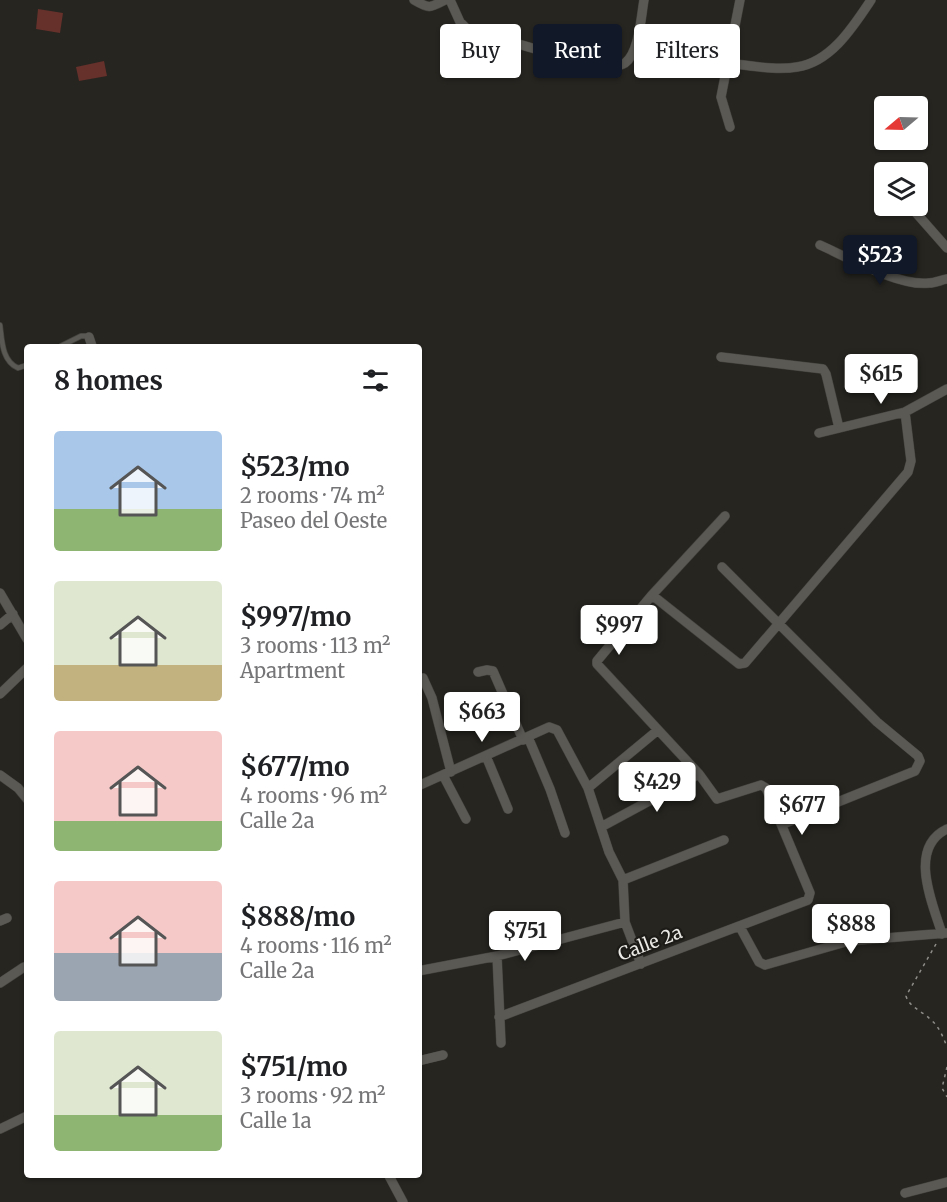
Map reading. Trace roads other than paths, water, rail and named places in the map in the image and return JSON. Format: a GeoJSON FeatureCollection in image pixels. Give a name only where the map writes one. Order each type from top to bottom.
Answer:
{"type":"FeatureCollection","features":[{"type":"Feature","properties":{"kind":"street"},"geometry":{"type":"LineString","coordinates":[[414,0],[426,8],[445,0]]}},
{"type":"Feature","properties":{"kind":"street"},"geometry":{"type":"LineString","coordinates":[[450,0],[460,22],[467,29],[597,67],[614,67],[624,64],[632,56],[644,0]]}},
{"type":"Feature","properties":{"kind":"street"},"geometry":{"type":"LineString","coordinates":[[735,24],[740,0]]}},
{"type":"Feature","properties":{"kind":"street"},"geometry":{"type":"LineString","coordinates":[[740,64],[797,68],[828,55],[871,0]]}},
{"type":"Feature","properties":{"kind":"street"},"geometry":{"type":"LineString","coordinates":[[724,78],[721,97],[730,127]]}},
{"type":"Feature","properties":{"kind":"street"},"geometry":{"type":"LineString","coordinates":[[919,216],[947,248]]}},
{"type":"Feature","properties":{"kind":"street"},"geometry":{"type":"LineString","coordinates":[[820,245],[891,276],[911,282],[927,284],[947,279]]}},
{"type":"Feature","properties":{"kind":"street"},"geometry":{"type":"LineString","coordinates":[[721,357],[823,369],[839,428]]}},
{"type":"Feature","properties":{"kind":"street"},"geometry":{"type":"LineString","coordinates":[[819,432],[905,412],[947,389]]}},
{"type":"Feature","properties":{"kind":"street"},"geometry":{"type":"LineString","coordinates":[[652,595],[739,664],[745,663],[908,472],[910,461],[905,412]]}},
{"type":"Feature","properties":{"kind":"street"},"geometry":{"type":"LineString","coordinates":[[723,567],[877,722],[918,756],[920,761],[915,771],[783,824],[764,786],[717,799],[699,774],[597,664],[597,661],[652,595],[725,516]]}},
{"type":"Feature","properties":{"kind":"street"},"geometry":{"type":"LineString","coordinates":[[0,593],[24,634]]}},
{"type":"Feature","properties":{"kind":"street"},"geometry":{"type":"LineString","coordinates":[[0,625],[24,618]]}},
{"type":"Feature","properties":{"kind":"street"},"geometry":{"type":"LineString","coordinates":[[0,694],[24,671]]}},
{"type":"Feature","properties":{"kind":"street"},"geometry":{"type":"LineString","coordinates":[[478,672],[493,671],[525,738],[565,833]]}},
{"type":"Feature","properties":{"kind":"street"},"geometry":{"type":"LineString","coordinates":[[423,678],[432,698],[447,774],[466,819]]}},
{"type":"Feature","properties":{"kind":"street"},"geometry":{"type":"LineString","coordinates":[[422,784],[525,738],[553,727],[557,730],[588,788],[609,852],[623,880],[625,922],[640,964]]}},
{"type":"Feature","properties":{"kind":"street"},"geometry":{"type":"LineString","coordinates":[[588,788],[658,730]]}},
{"type":"Feature","properties":{"kind":"street"},"geometry":{"type":"LineString","coordinates":[[486,756],[508,809]]}},
{"type":"Feature","properties":{"kind":"street"},"geometry":{"type":"LineString","coordinates":[[601,827],[699,774]]}},
{"type":"Feature","properties":{"kind":"street"},"geometry":{"type":"LineString","coordinates":[[0,775],[24,796]]}},
{"type":"Feature","properties":{"kind":"street","name":"Calle 2a"},"geometry":{"type":"LineString","coordinates":[[500,1017],[808,900],[810,893],[783,824]]}},
{"type":"Feature","properties":{"kind":"street"},"geometry":{"type":"LineString","coordinates":[[740,927],[759,962],[765,965],[849,941],[945,933],[927,887],[924,871],[927,856],[934,841],[947,829]]}},
{"type":"Feature","properties":{"kind":"street"},"geometry":{"type":"LineString","coordinates":[[623,880],[724,840]]}},
{"type":"Feature","properties":{"kind":"street"},"geometry":{"type":"LineString","coordinates":[[422,970],[497,956],[625,922]]}},
{"type":"Feature","properties":{"kind":"street"},"geometry":{"type":"LineString","coordinates":[[497,956],[501,1043]]}},
{"type":"Feature","properties":{"kind":"street"},"geometry":{"type":"LineString","coordinates":[[0,983],[24,967]]}},
{"type":"Feature","properties":{"kind":"street"},"geometry":{"type":"LineString","coordinates":[[422,1060],[443,1055]]}},
{"type":"Feature","properties":{"kind":"street"},"geometry":{"type":"LineString","coordinates":[[0,1129],[24,1117]]}},
{"type":"Feature","properties":{"kind":"street"},"geometry":{"type":"LineString","coordinates":[[390,1178],[403,1202]]}},
{"type":"Feature","properties":{"kind":"street"},"geometry":{"type":"LineString","coordinates":[[905,1193],[947,1182]]}},
{"type":"Feature","properties":{"kind":"lane"},"geometry":{"type":"LineString","coordinates":[[0,326],[8,359],[18,368],[24,366]]}},
{"type":"Feature","properties":{"kind":"lane"},"geometry":{"type":"LineString","coordinates":[[65,344],[81,336],[91,342]]}}]}
